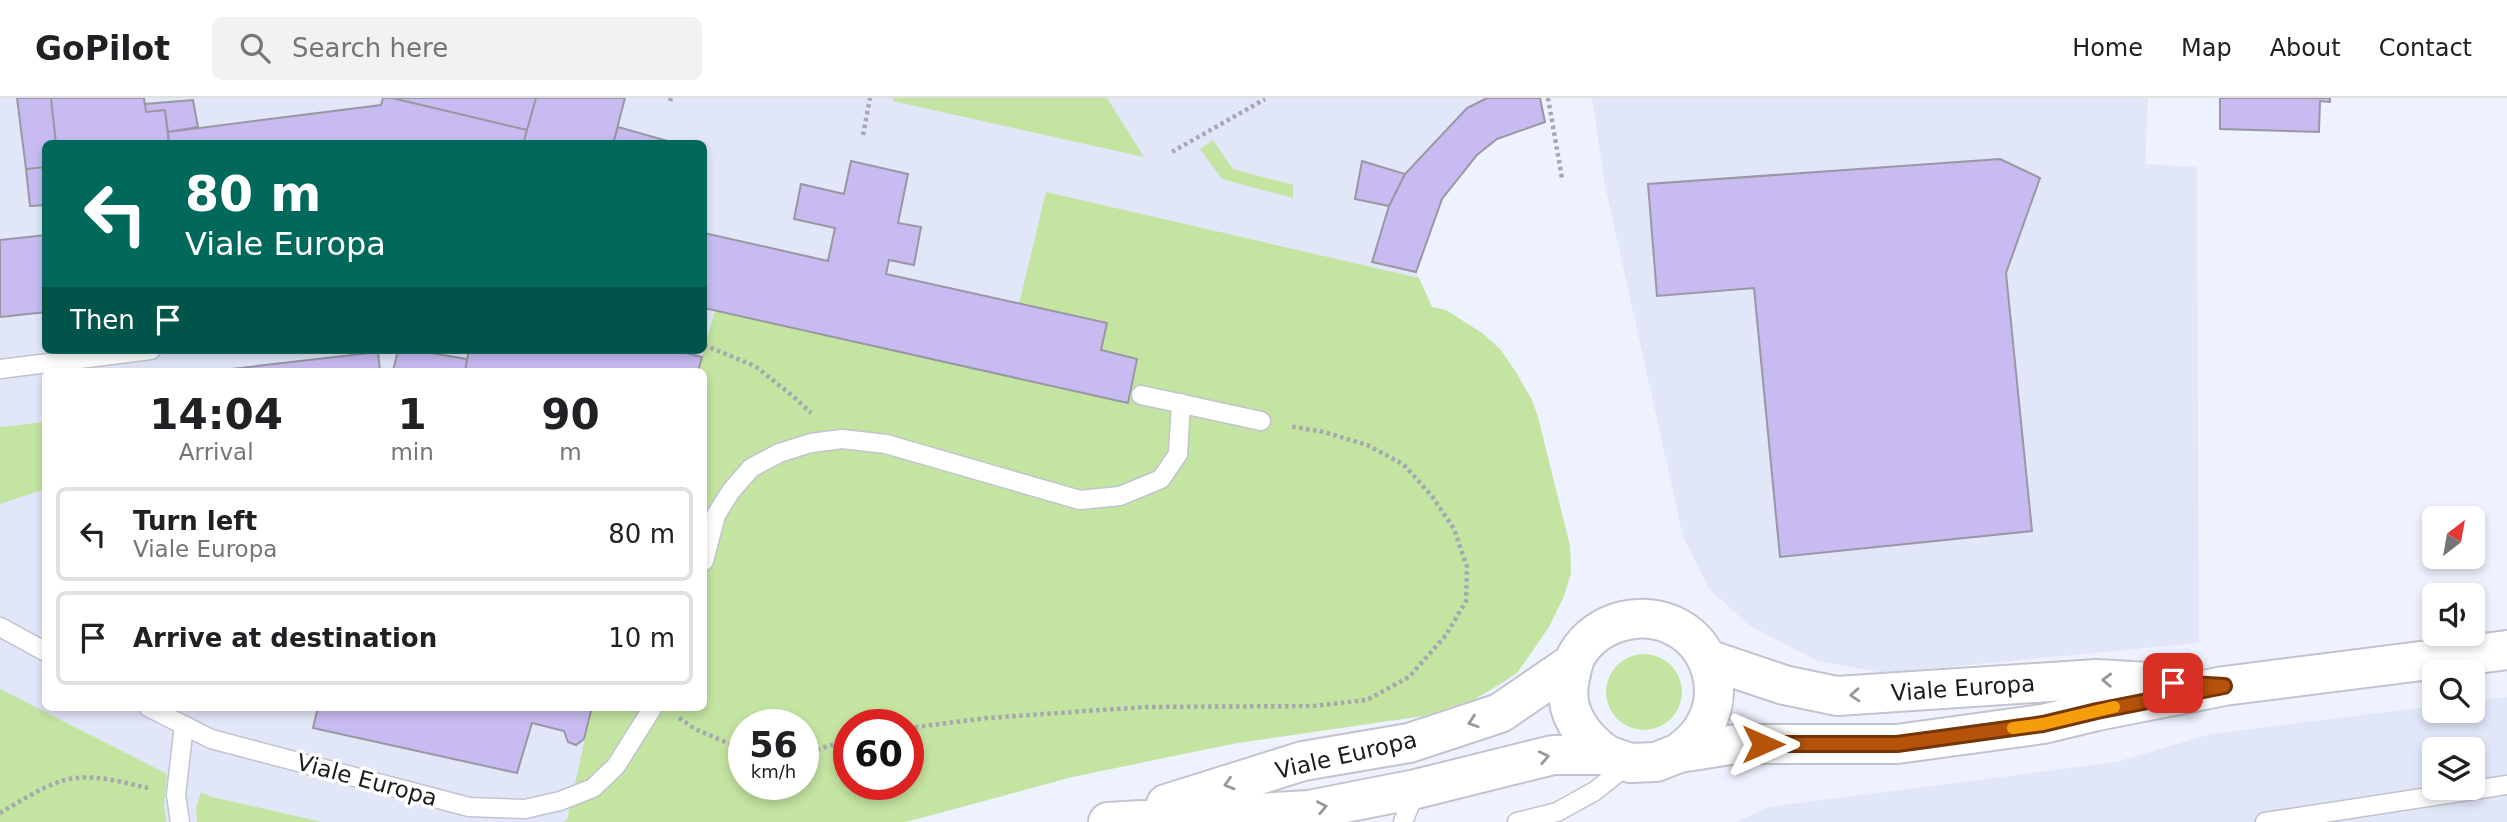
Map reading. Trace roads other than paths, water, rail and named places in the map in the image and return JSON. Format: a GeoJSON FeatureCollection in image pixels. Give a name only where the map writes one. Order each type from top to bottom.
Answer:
{"type":"FeatureCollection","features":[{"type":"Feature","properties":{"kind":"main road","name":"Viale Europa"},"geometry":{"type":"LineString","coordinates":[[1108,822],[1303,761],[1409,743],[1500,713],[1573,663],[1587,641],[1607,626],[1630,619],[1654,619],[1677,627],[1694,641],[1707,659],[1784,685],[1837,696],[2096,679],[2224,686]]}},
{"type":"Feature","properties":{"kind":"main road","name":"Viale Europa"},"geometry":{"type":"LineString","coordinates":[[1108,822],[1409,806],[1553,755],[1656,762],[1679,753],[1737,744],[1897,744],[2043,724],[2224,686],[2507,650]]}},
{"type":"Feature","properties":{"kind":"main road"},"geometry":{"type":"LineString","coordinates":[[1679,753],[1695,739],[1707,722],[1713,701],[1713,679],[1707,659]]}},
{"type":"Feature","properties":{"kind":"main road"},"geometry":{"type":"LineString","coordinates":[[1573,663],[1568,684],[1569,706],[1577,725],[1590,743],[1618,759]]}},
{"type":"Feature","properties":{"kind":"lane"},"geometry":{"type":"LineString","coordinates":[[0,369],[119,354]]}},
{"type":"Feature","properties":{"kind":"lane"},"geometry":{"type":"LineString","coordinates":[[1140,395],[1261,421]]}},
{"type":"Feature","properties":{"kind":"lane"},"geometry":{"type":"LineString","coordinates":[[707,550],[716,515],[730,491],[751,468],[779,453],[842,439],[886,444],[1080,500],[1120,496],[1161,479],[1178,454],[1181,403]]}},
{"type":"Feature","properties":{"kind":"lane"},"geometry":{"type":"LineString","coordinates":[[0,627],[42,650]]}},
{"type":"Feature","properties":{"kind":"lane","name":"Viale Europa"},"geometry":{"type":"LineString","coordinates":[[156,711],[211,739],[469,807],[525,809],[560,801],[593,788],[617,766],[651,711]]}},
{"type":"Feature","properties":{"kind":"lane"},"geometry":{"type":"LineString","coordinates":[[180,822],[176,795],[184,725]]}},
{"type":"Feature","properties":{"kind":"lane"},"geometry":{"type":"LineString","coordinates":[[1517,822],[1557,812],[1595,791],[1618,759]]}},
{"type":"Feature","properties":{"kind":"lane"},"geometry":{"type":"LineString","coordinates":[[2264,822],[2507,785]]}}]}
